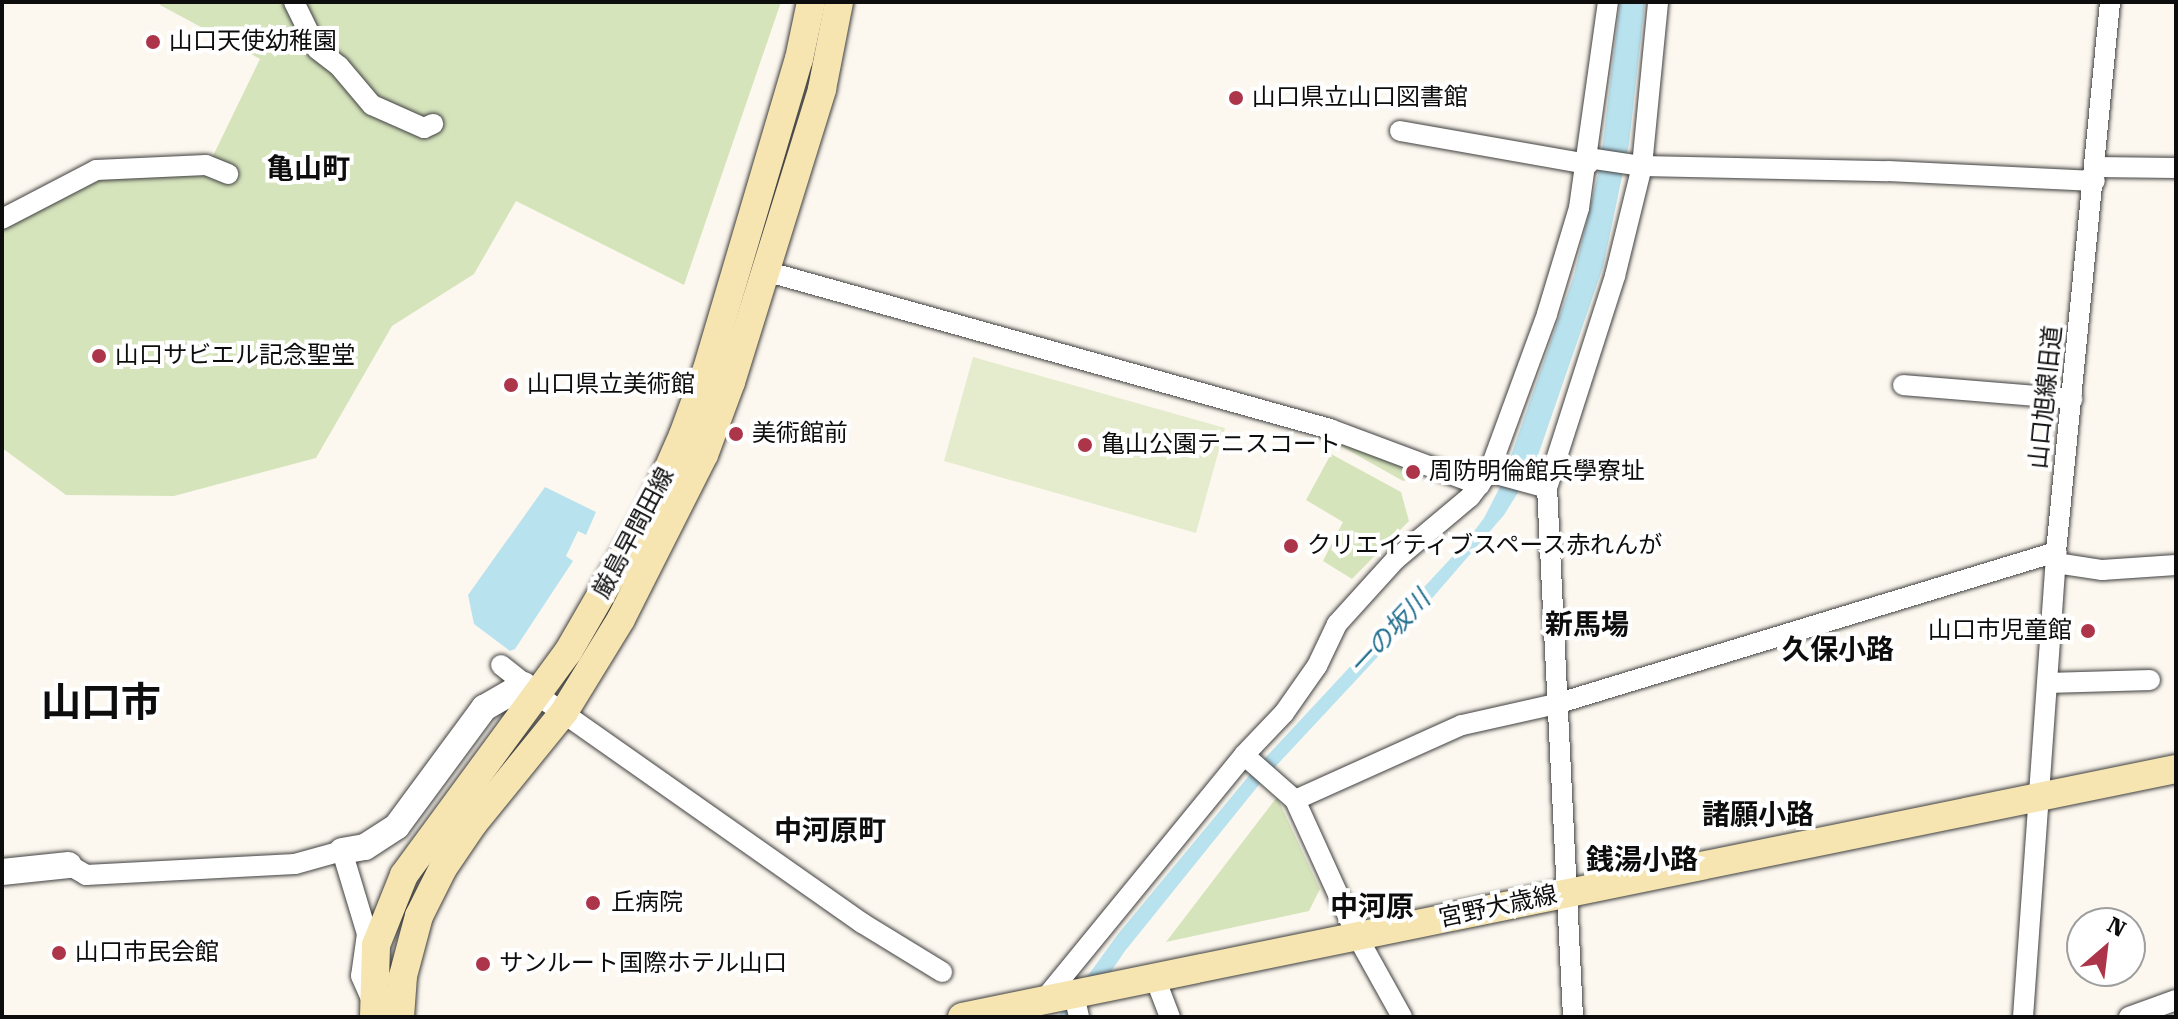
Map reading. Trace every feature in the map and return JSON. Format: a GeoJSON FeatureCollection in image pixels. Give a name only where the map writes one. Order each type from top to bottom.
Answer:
{"type":"FeatureCollection","features":[{"type":"Feature","properties":{"kind":"main road","name":"厳島早間田線"},"geometry":{"type":"LineString","coordinates":[[374,1011],[376,945],[404,875],[618,569],[651,508],[683,435],[707,369],[799,59],[811,2]]}},
{"type":"Feature","properties":{"kind":"main road","name":"厳島早間田線"},"geometry":{"type":"LineString","coordinates":[[400,1017],[403,976],[419,916],[443,868],[473,824],[564,712],[628,607],[704,455],[731,382],[822,89],[839,2]]}},
{"type":"Feature","properties":{"kind":"main road","name":"宮野大歳線"},"geometry":{"type":"LineString","coordinates":[[962,1017],[1077,1006],[1106,987],[2176,769]]}},
{"type":"Feature","properties":{"kind":"street"},"geometry":{"type":"LineString","coordinates":[[294,2],[317,49],[339,66],[372,105],[414,125],[424,128],[433,124]]}},
{"type":"Feature","properties":{"kind":"street"},"geometry":{"type":"LineString","coordinates":[[1035,1010],[1284,713],[1317,666],[1337,624],[1396,559],[1489,478],[1547,314],[1591,161],[1608,2]]}},
{"type":"Feature","properties":{"kind":"street"},"geometry":{"type":"LineString","coordinates":[[1573,1017],[1543,487],[1615,276],[1638,166],[1658,2]]}},
{"type":"Feature","properties":{"kind":"street","name":"山口旭線旧道"},"geometry":{"type":"LineString","coordinates":[[2023,1017],[2056,558],[2110,2]]}},
{"type":"Feature","properties":{"kind":"street"},"geometry":{"type":"LineString","coordinates":[[1400,131],[1638,166],[2095,174],[2176,168]]}},
{"type":"Feature","properties":{"kind":"street"},"geometry":{"type":"LineString","coordinates":[[2,219],[96,170],[206,165],[228,174]]}},
{"type":"Feature","properties":{"kind":"street"},"geometry":{"type":"LineString","coordinates":[[765,271],[1330,429],[1489,478],[1543,487]]}},
{"type":"Feature","properties":{"kind":"street"},"geometry":{"type":"LineString","coordinates":[[1903,385],[2072,399]]}},
{"type":"Feature","properties":{"kind":"street"},"geometry":{"type":"LineString","coordinates":[[1295,800],[1462,725],[1556,704],[2056,558],[2102,570],[2176,565]]}},
{"type":"Feature","properties":{"kind":"street"},"geometry":{"type":"LineString","coordinates":[[501,665],[862,923],[942,972]]}},
{"type":"Feature","properties":{"kind":"street"},"geometry":{"type":"LineString","coordinates":[[2048,683],[2150,680]]}},
{"type":"Feature","properties":{"kind":"street"},"geometry":{"type":"LineString","coordinates":[[2,872],[69,865],[86,875],[295,864],[365,847],[397,826],[484,708],[532,690]]}},
{"type":"Feature","properties":{"kind":"street"},"geometry":{"type":"LineString","coordinates":[[1246,758],[1295,800],[1357,936],[1402,1017]]}},
{"type":"Feature","properties":{"kind":"street"},"geometry":{"type":"LineString","coordinates":[[342,851],[367,934],[361,976],[374,1011]]}},
{"type":"Feature","properties":{"kind":"street"},"geometry":{"type":"LineString","coordinates":[[1155,978],[1170,1017]]}},
{"type":"Feature","properties":{"kind":"street"},"geometry":{"type":"LineString","coordinates":[[2129,1017],[2176,1000]]}},
{"type":"Feature","properties":{"kind":"green space"},"geometry":{"type":"Polygon","coordinates":[[[161,2],[781,2],[684,285],[516,201],[474,274],[392,326],[316,458],[174,496],[66,495],[2,448],[2,219],[96,170],[209,164],[260,59],[160,5],[161,2]]]}},
{"type":"Feature","properties":{"kind":"green space","name":"亀山公園テニスコート"},"geometry":{"type":"Polygon","coordinates":[[[973,357],[1225,428],[1196,533],[944,461],[973,357]]]}},
{"type":"Feature","properties":{"kind":"green space"},"geometry":{"type":"Polygon","coordinates":[[[1337,437],[1428,474],[1403,481],[1339,445],[1335,442],[1337,437]]]}},
{"type":"Feature","properties":{"kind":"green space"},"geometry":{"type":"Polygon","coordinates":[[[1331,454],[1401,492],[1409,521],[1352,579],[1323,561],[1343,522],[1306,500],[1331,454]]]}},
{"type":"Feature","properties":{"kind":"green space"},"geometry":{"type":"Polygon","coordinates":[[[1277,797],[1320,889],[1309,911],[1166,942],[1277,797]]]}},
{"type":"Feature","properties":{"kind":"water","name":"一の坂川"},"geometry":{"type":"Polygon","coordinates":[[[1620,2],[1645,2],[1629,144],[1603,267],[1534,467],[1504,515],[1428,603],[1262,781],[1125,951],[1080,1017],[1058,1017],[1118,934],[1252,772],[1466,542],[1484,518],[1500,487],[1574,275],[1600,166],[1620,2]]]}},
{"type":"Feature","properties":{"kind":"water"},"geometry":{"type":"Polygon","coordinates":[[[545,487],[596,512],[586,535],[578,531],[566,556],[573,561],[515,649],[510,651],[474,624],[468,595],[545,487]]]}},
{"type":"Feature","properties":{"kind":"place","name":"山口天使幼稚園"},"geometry":{"type":"Point","coordinates":[153,42]}},
{"type":"Feature","properties":{"kind":"place","name":"山口県立山口図書館"},"geometry":{"type":"Point","coordinates":[1236,98]}},
{"type":"Feature","properties":{"kind":"place","name":"山口サビエル記念聖堂"},"geometry":{"type":"Point","coordinates":[99,356]}},
{"type":"Feature","properties":{"kind":"place","name":"山口県立美術館"},"geometry":{"type":"Point","coordinates":[511,385]}},
{"type":"Feature","properties":{"kind":"place","name":"美術館前"},"geometry":{"type":"Point","coordinates":[736,434]}},
{"type":"Feature","properties":{"kind":"place","name":"亀山公園テニスコート"},"geometry":{"type":"Point","coordinates":[1085,445]}},
{"type":"Feature","properties":{"kind":"place","name":"周防明倫館兵學寮址"},"geometry":{"type":"Point","coordinates":[1413,472]}},
{"type":"Feature","properties":{"kind":"place","name":"クリエイティブスペース赤れんが"},"geometry":{"type":"Point","coordinates":[1291,546]}},
{"type":"Feature","properties":{"kind":"place","name":"山口市児童館"},"geometry":{"type":"Point","coordinates":[2088,631]}},
{"type":"Feature","properties":{"kind":"place","name":"丘病院"},"geometry":{"type":"Point","coordinates":[593,903]}},
{"type":"Feature","properties":{"kind":"place","name":"山口市民会館"},"geometry":{"type":"Point","coordinates":[59,953]}},
{"type":"Feature","properties":{"kind":"place","name":"サンルート国際ホテル山口"},"geometry":{"type":"Point","coordinates":[483,964]}},
{"type":"Feature","properties":{"kind":"district","name":"亀山町"},"geometry":{"type":"Point","coordinates":[308,169]}},
{"type":"Feature","properties":{"kind":"district","name":"新馬場"},"geometry":{"type":"Point","coordinates":[1587,625]}},
{"type":"Feature","properties":{"kind":"district","name":"久保小路"},"geometry":{"type":"Point","coordinates":[1838,650]}},
{"type":"Feature","properties":{"kind":"district","name":"山口市"},"geometry":{"type":"Point","coordinates":[101,703]}},
{"type":"Feature","properties":{"kind":"district","name":"諸願小路"},"geometry":{"type":"Point","coordinates":[1758,815]}},
{"type":"Feature","properties":{"kind":"district","name":"中河原町"},"geometry":{"type":"Point","coordinates":[830,831]}},
{"type":"Feature","properties":{"kind":"district","name":"銭湯小路"},"geometry":{"type":"Point","coordinates":[1642,860]}},
{"type":"Feature","properties":{"kind":"district","name":"中河原"},"geometry":{"type":"Point","coordinates":[1372,907]}}]}
